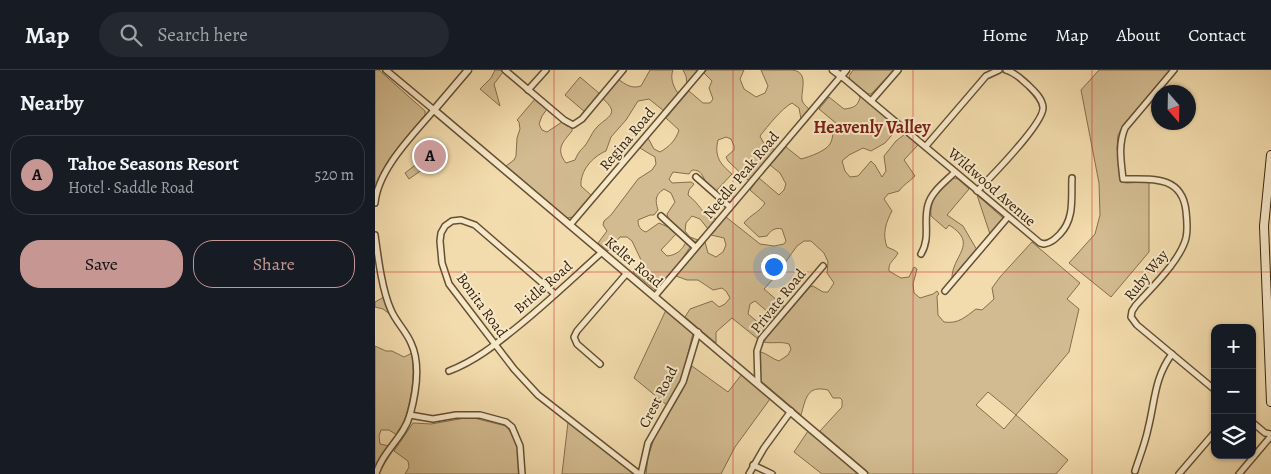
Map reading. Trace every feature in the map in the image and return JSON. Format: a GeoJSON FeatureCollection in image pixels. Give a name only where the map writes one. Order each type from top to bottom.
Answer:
{"type":"FeatureCollection","features":[{"type":"Feature","properties":{"kind":"main road"},"geometry":{"type":"LineString","coordinates":[[1271,155],[1264,218],[1271,402]]}},
{"type":"Feature","properties":{"kind":"street","name":"Keller Road"},"geometry":{"type":"LineString","coordinates":[[387,70],[864,474]]}},
{"type":"Feature","properties":{"kind":"street"},"geometry":{"type":"LineString","coordinates":[[375,203],[379,186],[386,172],[468,70]]}},
{"type":"Feature","properties":{"kind":"street"},"geometry":{"type":"LineString","coordinates":[[505,70],[564,120],[573,124],[582,119],[623,70]]}},
{"type":"Feature","properties":{"kind":"street"},"geometry":{"type":"LineString","coordinates":[[528,90],[545,70]]}},
{"type":"Feature","properties":{"kind":"street","name":"Regina Road"},"geometry":{"type":"LineString","coordinates":[[570,225],[702,70]]}},
{"type":"Feature","properties":{"kind":"street","name":"Wildwood Avenue"},"geometry":{"type":"LineString","coordinates":[[833,70],[926,146],[1008,218],[1033,238],[1044,244],[1053,241],[1067,225],[1071,207],[1072,178]]}},
{"type":"Feature","properties":{"kind":"street","name":"Needle Peak Road"},"geometry":{"type":"LineString","coordinates":[[655,296],[846,70]]}},
{"type":"Feature","properties":{"kind":"street"},"geometry":{"type":"LineString","coordinates":[[871,101],[898,70]]}},
{"type":"Feature","properties":{"kind":"street"},"geometry":{"type":"LineString","coordinates":[[926,146],[986,76],[999,70]]}},
{"type":"Feature","properties":{"kind":"street"},"geometry":{"type":"LineString","coordinates":[[977,191],[1005,162],[1035,126],[1044,109],[1042,101],[1031,88],[1017,75],[1006,70]]}},
{"type":"Feature","properties":{"kind":"street","name":"Ruby Way"},"geometry":{"type":"LineString","coordinates":[[1172,354],[1137,325],[1131,317],[1136,305],[1177,257],[1183,246],[1187,227],[1185,204],[1178,189],[1170,184],[1161,181],[1123,179],[1121,145],[1125,128],[1174,70]]}},
{"type":"Feature","properties":{"kind":"street"},"geometry":{"type":"LineString","coordinates":[[921,254],[927,239],[927,209],[929,200],[955,172]]}},
{"type":"Feature","properties":{"kind":"street"},"geometry":{"type":"LineString","coordinates":[[696,177],[730,207]]}},
{"type":"Feature","properties":{"kind":"street"},"geometry":{"type":"LineString","coordinates":[[661,216],[695,247]]}},
{"type":"Feature","properties":{"kind":"street"},"geometry":{"type":"LineString","coordinates":[[945,291],[1008,218]]}},
{"type":"Feature","properties":{"kind":"street","name":"Bonita Road"},"geometry":{"type":"LineString","coordinates":[[555,294],[475,225],[461,220],[452,221],[445,226],[441,233],[440,241],[445,275],[458,297],[495,345],[538,395],[640,474]]}},
{"type":"Feature","properties":{"kind":"street"},"geometry":{"type":"LineString","coordinates":[[375,235],[379,264],[389,304],[415,354],[416,379],[410,415],[399,438],[381,462],[376,474]]}},
{"type":"Feature","properties":{"kind":"street"},"geometry":{"type":"LineString","coordinates":[[1264,236],[1271,242]]}},
{"type":"Feature","properties":{"kind":"street"},"geometry":{"type":"LineString","coordinates":[[1265,257],[1271,249]]}},
{"type":"Feature","properties":{"kind":"street","name":"Bridle Road"},"geometry":{"type":"LineString","coordinates":[[449,371],[467,364],[495,345],[602,252]]}},
{"type":"Feature","properties":{"kind":"street","name":"Private Road"},"geometry":{"type":"LineString","coordinates":[[758,384],[757,351],[761,339],[823,266]]}},
{"type":"Feature","properties":{"kind":"street"},"geometry":{"type":"LineString","coordinates":[[600,364],[577,344],[574,336],[627,273]]}},
{"type":"Feature","properties":{"kind":"street","name":"Crest Road"},"geometry":{"type":"LineString","coordinates":[[640,474],[649,443],[683,382],[698,332]]}},
{"type":"Feature","properties":{"kind":"street"},"geometry":{"type":"LineString","coordinates":[[1135,471],[1148,430],[1159,377],[1172,354],[1211,387]]}},
{"type":"Feature","properties":{"kind":"street"},"geometry":{"type":"LineString","coordinates":[[749,474],[753,465],[791,411]]}},
{"type":"Feature","properties":{"kind":"street"},"geometry":{"type":"LineString","coordinates":[[410,415],[433,419],[456,415],[480,415],[506,422],[517,435],[520,446],[522,474]]}},
{"type":"Feature","properties":{"kind":"street"},"geometry":{"type":"LineString","coordinates":[[1239,474],[1271,435],[1265,433],[1256,425]]}},
{"type":"Feature","properties":{"kind":"street"},"geometry":{"type":"LineString","coordinates":[[1179,474],[1211,437]]}},
{"type":"Feature","properties":{"kind":"street"},"geometry":{"type":"LineString","coordinates":[[753,465],[772,474]]}},
{"type":"Feature","properties":{"kind":"shaded area"},"geometry":{"type":"Polygon","coordinates":[[[375,70],[379,70],[425,111],[425,115],[391,158],[375,187],[375,70]]]}},
{"type":"Feature","properties":{"kind":"shaded area"},"geometry":{"type":"Polygon","coordinates":[[[495,70],[503,72],[494,84],[500,106],[480,89],[491,78],[495,70]]]}},
{"type":"Feature","properties":{"kind":"shaded area"},"geometry":{"type":"Polygon","coordinates":[[[650,70],[673,70],[672,81],[679,93],[664,111],[649,99],[638,101],[626,120],[611,137],[606,151],[596,157],[585,170],[581,186],[592,196],[573,217],[567,218],[506,166],[516,156],[517,138],[520,129],[517,120],[535,99],[547,109],[539,124],[542,130],[547,132],[562,122],[572,127],[572,131],[563,142],[561,150],[566,163],[575,160],[596,129],[611,114],[611,108],[602,98],[618,79],[629,86],[641,86],[650,70]]]}},
{"type":"Feature","properties":{"kind":"shaded area"},"geometry":{"type":"Polygon","coordinates":[[[683,70],[699,70],[687,84],[683,70]]]}},
{"type":"Feature","properties":{"kind":"shaded area"},"geometry":{"type":"Polygon","coordinates":[[[707,70],[744,70],[740,79],[744,89],[756,97],[765,93],[768,86],[761,70],[793,70],[801,74],[803,78],[802,100],[809,109],[801,119],[799,108],[792,103],[784,109],[760,136],[763,142],[775,150],[749,181],[728,161],[726,157],[734,150],[734,146],[731,139],[726,137],[718,140],[717,151],[721,163],[732,174],[716,191],[698,171],[692,170],[689,174],[673,172],[669,179],[672,183],[691,182],[694,184],[689,190],[688,195],[707,214],[716,219],[708,229],[700,219],[692,216],[686,223],[685,231],[690,237],[698,240],[695,242],[669,221],[667,214],[675,202],[671,193],[664,189],[659,193],[656,201],[658,210],[654,215],[638,220],[640,228],[646,232],[659,223],[668,227],[676,234],[661,250],[667,256],[679,252],[686,242],[690,247],[678,265],[655,290],[633,272],[642,262],[632,241],[627,237],[620,237],[608,251],[598,243],[607,231],[603,225],[604,221],[611,215],[638,179],[652,170],[656,164],[655,157],[640,148],[648,138],[654,149],[660,152],[672,143],[679,130],[666,118],[689,91],[703,103],[710,103],[713,99],[709,88],[712,81],[704,73],[707,70]]]}},
{"type":"Feature","properties":{"kind":"shaded area"},"geometry":{"type":"Polygon","coordinates":[[[853,70],[894,70],[871,94],[868,94],[850,79],[849,76],[853,70]]]}},
{"type":"Feature","properties":{"kind":"shaded area"},"geometry":{"type":"Polygon","coordinates":[[[1099,70],[1170,70],[1157,85],[1151,85],[1151,92],[1124,124],[1118,135],[1117,148],[1122,182],[1149,182],[1149,252],[1111,297],[1069,263],[1095,234],[1100,215],[1099,183],[1081,90],[1099,70]]]}},
{"type":"Feature","properties":{"kind":"shaded area"},"geometry":{"type":"Polygon","coordinates":[[[580,77],[600,94],[585,112],[565,95],[580,77]]]}},
{"type":"Feature","properties":{"kind":"shaded area"},"geometry":{"type":"Polygon","coordinates":[[[858,94],[898,128],[885,143],[871,151],[863,148],[849,155],[842,161],[845,171],[850,177],[858,176],[871,161],[882,177],[886,171],[884,156],[896,141],[905,134],[918,145],[904,160],[915,176],[899,191],[888,194],[884,199],[892,211],[885,228],[887,247],[898,253],[890,263],[889,271],[901,278],[909,277],[914,267],[917,269],[913,284],[914,293],[920,298],[937,291],[939,294],[937,296],[938,315],[944,322],[958,321],[976,309],[982,310],[994,299],[992,288],[1000,277],[1032,242],[1080,283],[1067,299],[1079,309],[1069,352],[1016,415],[1068,460],[1056,474],[870,474],[820,431],[842,407],[842,400],[840,398],[833,398],[828,390],[816,389],[806,398],[801,415],[760,380],[759,356],[761,352],[779,361],[788,355],[791,349],[789,344],[786,343],[764,342],[767,337],[810,287],[813,286],[823,292],[828,292],[834,283],[827,273],[828,262],[824,253],[811,241],[804,241],[797,246],[764,289],[786,308],[776,319],[755,301],[750,304],[748,314],[766,329],[758,339],[732,318],[716,332],[716,343],[685,317],[690,309],[712,301],[719,307],[730,298],[722,288],[713,290],[698,280],[687,280],[676,276],[705,242],[708,253],[716,257],[723,252],[726,245],[724,238],[711,235],[726,217],[760,244],[774,246],[784,244],[786,241],[782,229],[775,229],[767,236],[759,237],[744,223],[765,203],[750,190],[759,178],[779,195],[784,190],[786,184],[780,173],[770,165],[786,147],[801,159],[828,147],[837,124],[819,109],[829,97],[844,109],[854,106],[860,98],[858,94]],[[988,392],[976,405],[1004,429],[1016,415],[988,392]]]}},
{"type":"Feature","properties":{"kind":"shaded area"},"geometry":{"type":"Polygon","coordinates":[[[418,163],[423,169],[409,179],[405,173],[418,163]]]}},
{"type":"Feature","properties":{"kind":"shaded area"},"geometry":{"type":"Polygon","coordinates":[[[954,178],[958,179],[969,189],[947,215],[963,226],[977,250],[952,279],[955,264],[962,250],[962,238],[949,225],[946,229],[931,216],[931,210],[937,194],[954,178]]]}},
{"type":"Feature","properties":{"kind":"shaded area"},"geometry":{"type":"Polygon","coordinates":[[[977,195],[1003,218],[990,234],[977,195]]]}},
{"type":"Feature","properties":{"kind":"shaded area"},"geometry":{"type":"Polygon","coordinates":[[[384,297],[391,315],[383,309],[375,307],[375,302],[384,297]]]}},
{"type":"Feature","properties":{"kind":"shaded area"},"geometry":{"type":"Polygon","coordinates":[[[666,310],[693,333],[682,378],[668,406],[634,378],[666,310]]]}},
{"type":"Feature","properties":{"kind":"shaded area"},"geometry":{"type":"Polygon","coordinates":[[[375,346],[404,357],[412,353],[413,373],[409,406],[402,427],[397,435],[389,430],[381,430],[379,436],[380,444],[389,446],[375,465],[375,346]]]}},
{"type":"Feature","properties":{"kind":"shaded area"},"geometry":{"type":"Polygon","coordinates":[[[692,366],[728,392],[742,374],[770,399],[735,447],[721,474],[646,474],[648,457],[654,439],[682,391],[692,366]]]}},
{"type":"Feature","properties":{"kind":"shaded area"},"geometry":{"type":"Polygon","coordinates":[[[474,418],[506,426],[516,443],[519,474],[405,474],[409,467],[408,461],[394,451],[413,423],[431,424],[474,418]]]}},
{"type":"Feature","properties":{"kind":"shaded area"},"geometry":{"type":"Polygon","coordinates":[[[568,422],[633,472],[635,474],[562,474],[568,422]]]}},
{"type":"Feature","properties":{"kind":"shaded area"},"geometry":{"type":"Polygon","coordinates":[[[808,431],[858,474],[822,474],[794,452],[808,431]]]}},
{"type":"Feature","properties":{"kind":"place","name":"Tahoe Seasons Resort"},"geometry":{"type":"Point","coordinates":[430,156]}},
{"type":"Feature","properties":{"kind":"district","name":"Heavenly Valley"},"geometry":{"type":"Point","coordinates":[872,127]}}]}
